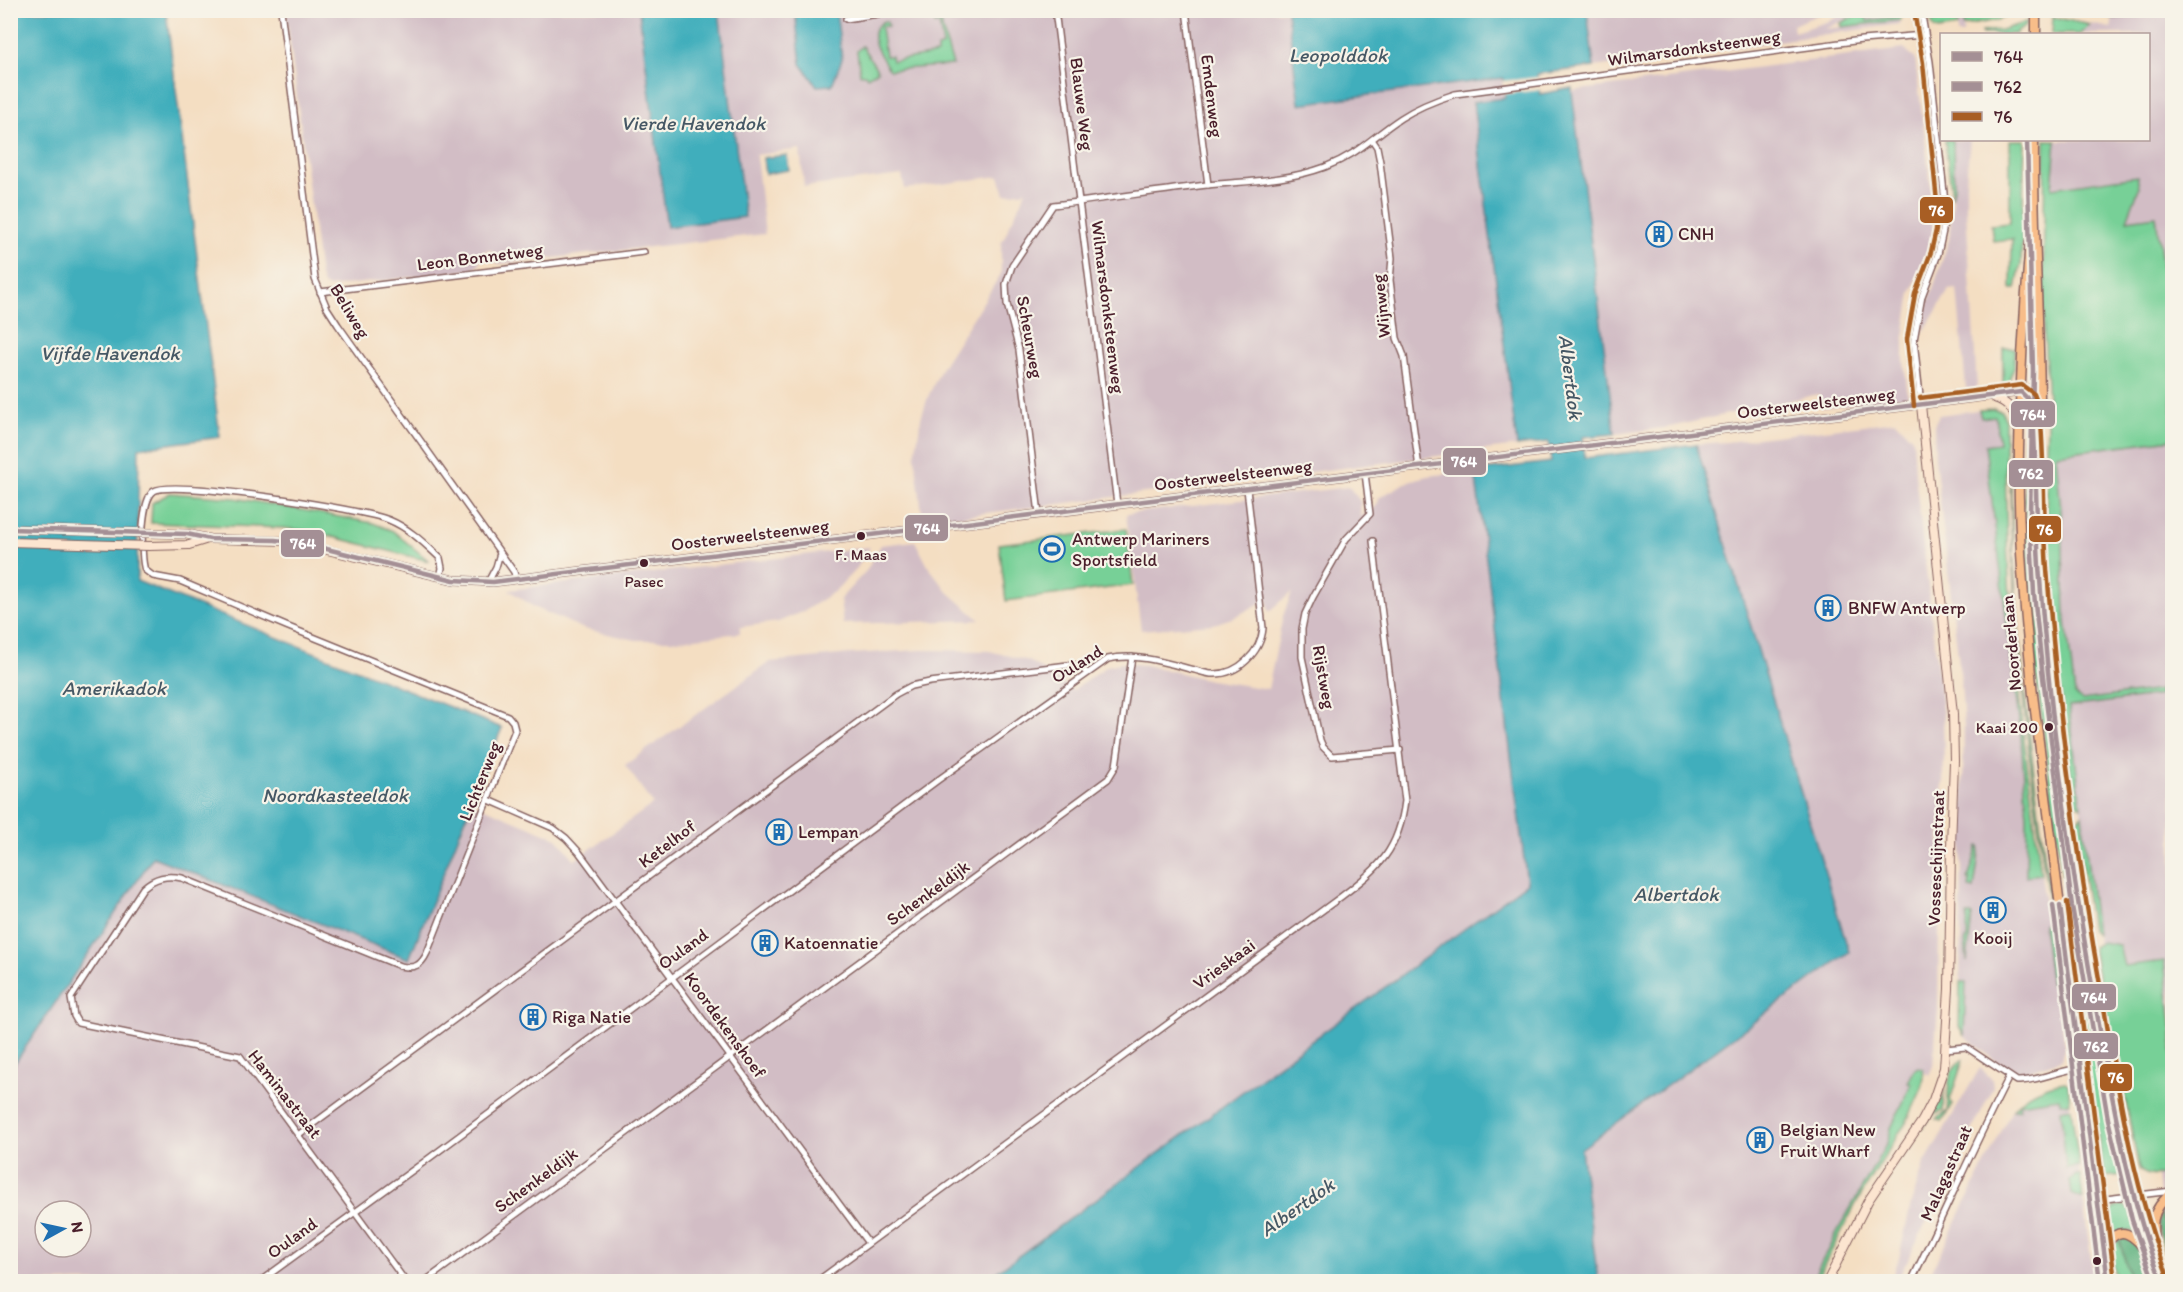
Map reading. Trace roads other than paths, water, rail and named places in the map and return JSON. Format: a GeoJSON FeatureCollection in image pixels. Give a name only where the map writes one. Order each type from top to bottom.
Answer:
{"type":"FeatureCollection","features":[{"type":"Feature","properties":{"kind":"main road"},"geometry":{"type":"LineString","coordinates":[[2036,10],[2036,33]]}},
{"type":"Feature","properties":{"kind":"main road","name":"Noorderlaan"},"geometry":{"type":"LineString","coordinates":[[2034,141],[2033,201],[2040,372],[2040,422],[2036,464]]}},
{"type":"Feature","properties":{"kind":"main road","name":"Noorderlaan"},"geometry":{"type":"LineString","coordinates":[[2033,201],[2025,298],[2019,450],[2024,601],[2032,695],[2108,1281]]}},
{"type":"Feature","properties":{"kind":"main road"},"geometry":{"type":"LineString","coordinates":[[2021,392],[2029,390],[2034,385],[2040,372]]}},
{"type":"Feature","properties":{"kind":"main road","name":"Oosterweelsteenweg"},"geometry":{"type":"LineString","coordinates":[[10,529],[187,534],[210,539],[302,543],[440,577],[460,581],[488,582],[1365,473],[1548,453],[2021,392]]}},
{"type":"Feature","properties":{"kind":"main road","name":"Noorderlaan"},"geometry":{"type":"LineString","coordinates":[[2021,392],[2028,399],[2033,412],[2039,567],[2085,942],[2122,1145],[2134,1196],[2160,1277]]}},
{"type":"Feature","properties":{"kind":"main road"},"geometry":{"type":"LineString","coordinates":[[1989,397],[2004,402],[2012,409],[2017,422],[2019,450]]}},
{"type":"Feature","properties":{"kind":"main road","name":"Vosseschijnstraat"},"geometry":{"type":"LineString","coordinates":[[1827,1281],[1868,1201],[1928,1111],[1943,1071],[1949,989],[1954,737],[1921,405]]}},
{"type":"Feature","properties":{"kind":"main road","name":"Oosterweelsteenweg"},"geometry":{"type":"LineString","coordinates":[[10,542],[149,546],[189,544],[210,539]]}},
{"type":"Feature","properties":{"kind":"main road"},"geometry":{"type":"LineString","coordinates":[[2065,944],[2085,942]]}},
{"type":"Feature","properties":{"kind":"main road"},"geometry":{"type":"LineString","coordinates":[[2160,1277],[2152,1225],[2160,1204],[2172,1192]]}},
{"type":"Feature","properties":{"kind":"main road"},"geometry":{"type":"LineString","coordinates":[[2104,1254],[2113,1238],[2118,1234],[2128,1234],[2141,1243],[2160,1277]]}},
{"type":"Feature","properties":{"kind":"street","name":"Beliweg"},"geometry":{"type":"LineString","coordinates":[[281,10],[315,279],[320,292],[338,325],[514,572],[516,579]]}},
{"type":"Feature","properties":{"kind":"street"},"geometry":{"type":"LineString","coordinates":[[846,19],[903,10]]}},
{"type":"Feature","properties":{"kind":"street","name":"Blauwe Weg"},"geometry":{"type":"LineString","coordinates":[[1055,10],[1079,202]]}},
{"type":"Feature","properties":{"kind":"street","name":"Emdenweg"},"geometry":{"type":"LineString","coordinates":[[1186,10],[1208,185]]}},
{"type":"Feature","properties":{"kind":"street"},"geometry":{"type":"LineString","coordinates":[[1921,10],[1931,73],[1945,202],[1943,231],[1938,254],[1922,296],[1914,339],[1921,405]]}},
{"type":"Feature","properties":{"kind":"street","name":"Wilmarsdonksteenweg"},"geometry":{"type":"LineString","coordinates":[[1117,504],[1079,202],[1208,185],[1293,177],[1340,161],[1373,141],[1398,120],[1432,101],[1455,94],[1854,41],[1924,35]]}},
{"type":"Feature","properties":{"kind":"street","name":"Wijnweg"},"geometry":{"type":"LineString","coordinates":[[1373,141],[1377,147],[1380,162],[1392,258],[1390,280],[1397,338],[1404,356],[1419,468]]}},
{"type":"Feature","properties":{"kind":"street","name":"Scheurweg"},"geometry":{"type":"LineString","coordinates":[[1039,514],[1019,350],[1007,304],[1006,284],[1012,266],[1053,205],[1079,202]]}},
{"type":"Feature","properties":{"kind":"street","name":"Leon Bonnetweg"},"geometry":{"type":"LineString","coordinates":[[320,292],[644,252]]}},
{"type":"Feature","properties":{"kind":"street","name":"Rijstweg"},"geometry":{"type":"LineString","coordinates":[[1365,473],[1370,514],[1346,539],[1307,608],[1302,629],[1302,657],[1320,740],[1326,752],[1332,756],[1400,750]]}},
{"type":"Feature","properties":{"kind":"street","name":"Lichterweg"},"geometry":{"type":"LineString","coordinates":[[78,1023],[71,1006],[71,998],[75,989],[143,888],[154,879],[162,877],[182,878],[400,966],[409,968],[423,962],[515,730],[508,716],[180,581],[153,576],[145,570],[142,559],[146,500],[154,490],[169,488],[239,493],[374,514],[401,526],[440,558],[442,568],[440,577]]}},
{"type":"Feature","properties":{"kind":"street"},"geometry":{"type":"LineString","coordinates":[[1132,657],[1162,661],[1213,674],[1234,669],[1252,656],[1261,640],[1263,628],[1247,489]]}},
{"type":"Feature","properties":{"kind":"street","name":"Vrieskaai"},"geometry":{"type":"LineString","coordinates":[[816,1281],[1372,873],[1386,857],[1402,823],[1404,792],[1373,541]]}},
{"type":"Feature","properties":{"kind":"street"},"geometry":{"type":"LineString","coordinates":[[488,582],[500,553]]}},
{"type":"Feature","properties":{"kind":"street","name":"Ouland"},"geometry":{"type":"LineString","coordinates":[[259,1281],[424,1162],[1086,672],[1108,659],[1120,656],[1132,657]]}},
{"type":"Feature","properties":{"kind":"street","name":"Schenkeldijk"},"geometry":{"type":"LineString","coordinates":[[424,1281],[1108,779],[1116,766],[1132,657]]}},
{"type":"Feature","properties":{"kind":"street","name":"Ketelhof"},"geometry":{"type":"LineString","coordinates":[[298,1135],[896,694],[911,686],[930,682],[1068,665],[1077,665],[1086,672]]}},
{"type":"Feature","properties":{"kind":"street","name":"Koordekenshoef"},"geometry":{"type":"LineString","coordinates":[[489,800],[553,828],[566,838],[868,1243]]}},
{"type":"Feature","properties":{"kind":"street","name":"Haminastraat"},"geometry":{"type":"LineString","coordinates":[[78,1023],[240,1056],[406,1281]]}},
{"type":"Feature","properties":{"kind":"street"},"geometry":{"type":"LineString","coordinates":[[1945,1049],[1966,1047],[2017,1081],[2025,1082],[2063,1070],[2080,1068]]}},
{"type":"Feature","properties":{"kind":"street","name":"Malagastraat"},"geometry":{"type":"LineString","coordinates":[[1911,1281],[2008,1077]]}},
{"type":"Feature","properties":{"kind":"street"},"geometry":{"type":"LineString","coordinates":[[2097,1200],[2172,1192]]}},
{"type":"Feature","properties":{"kind":"water"},"geometry":{"type":"Polygon","coordinates":[[[11,11],[166,11],[220,437],[139,448],[137,581],[502,728],[409,959],[153,857],[11,1069],[11,11]]]}},
{"type":"Feature","properties":{"kind":"water","name":"Vierde Havendok"},"geometry":{"type":"Polygon","coordinates":[[[639,11],[719,11],[745,217],[667,227],[639,11]]]}},
{"type":"Feature","properties":{"kind":"water"},"geometry":{"type":"Polygon","coordinates":[[[795,11],[836,11],[842,59],[832,85],[817,86],[801,64],[795,11]]]}},
{"type":"Feature","properties":{"kind":"water","name":"Albertdok"},"geometry":{"type":"Polygon","coordinates":[[[1287,11],[1587,11],[1594,67],[1537,74],[1540,94],[1572,88],[1615,434],[1583,437],[1585,458],[1696,444],[1849,952],[1581,1149],[1598,1281],[983,1282],[1527,883],[1475,471],[1551,462],[1548,442],[1517,446],[1473,102],[1505,98],[1503,78],[1299,104],[1287,11]]]}},
{"type":"Feature","properties":{"kind":"water"},"geometry":{"type":"Polygon","coordinates":[[[787,155],[789,170],[765,174],[763,158],[787,155]]]}},
{"type":"Feature","properties":{"kind":"place","name":"CNH"},"geometry":{"type":"Point","coordinates":[1659,234]}},
{"type":"Feature","properties":{"kind":"place","name":"F. Maas"},"geometry":{"type":"Point","coordinates":[861,536]}},
{"type":"Feature","properties":{"kind":"place","name":"Antwerp Mariners Sportsfield"},"geometry":{"type":"Point","coordinates":[1052,549]}},
{"type":"Feature","properties":{"kind":"place","name":"Pasec"},"geometry":{"type":"Point","coordinates":[644,563]}},
{"type":"Feature","properties":{"kind":"place","name":"BNFW Antwerp"},"geometry":{"type":"Point","coordinates":[1828,608]}},
{"type":"Feature","properties":{"kind":"place","name":"Kaai 200"},"geometry":{"type":"Point","coordinates":[2049,727]}},
{"type":"Feature","properties":{"kind":"place","name":"Lempan"},"geometry":{"type":"Point","coordinates":[779,832]}},
{"type":"Feature","properties":{"kind":"place","name":"Kooij"},"geometry":{"type":"Point","coordinates":[1993,910]}},
{"type":"Feature","properties":{"kind":"place","name":"Katoennatie"},"geometry":{"type":"Point","coordinates":[765,943]}},
{"type":"Feature","properties":{"kind":"place","name":"Riga Natie"},"geometry":{"type":"Point","coordinates":[533,1017]}},
{"type":"Feature","properties":{"kind":"place","name":"Belgian New Fruit Wharf"},"geometry":{"type":"Point","coordinates":[1760,1140]}},
{"type":"Feature","properties":{"kind":"water label","name":"Leopolddok"},"geometry":{"type":"Point","coordinates":[1338,55]}},
{"type":"Feature","properties":{"kind":"water label","name":"Vijfde Havendok"},"geometry":{"type":"Point","coordinates":[110,353]}},
{"type":"Feature","properties":{"kind":"water label","name":"Amerikadok"},"geometry":{"type":"Point","coordinates":[114,688]}},
{"type":"Feature","properties":{"kind":"water label","name":"Noordkasteeldok"},"geometry":{"type":"Point","coordinates":[335,795]}}]}
